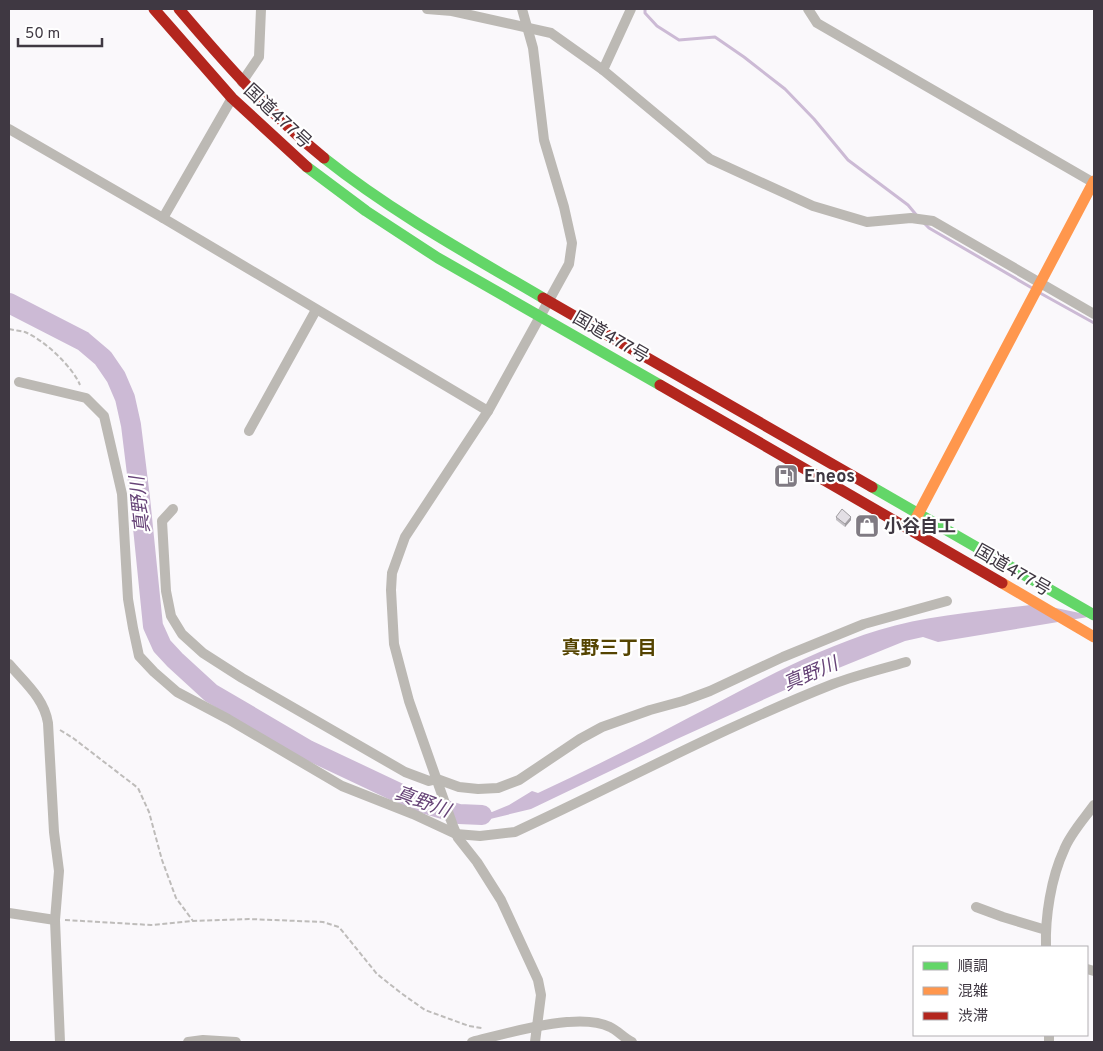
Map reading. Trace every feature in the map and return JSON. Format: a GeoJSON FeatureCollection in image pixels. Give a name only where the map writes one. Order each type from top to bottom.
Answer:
{"type":"FeatureCollection","features":[{"type":"Feature","properties":{"kind":"main road","name":"国道477号"},"geometry":{"type":"LineString","coordinates":[[154,9],[232,98],[297,159],[366,211],[438,258],[1094,637]]}},
{"type":"Feature","properties":{"kind":"main road","name":"国道477号"},"geometry":{"type":"LineString","coordinates":[[179,9],[242,82],[304,142],[359,186],[406,217],[548,301],[1094,615]]}},
{"type":"Feature","properties":{"kind":"main road"},"geometry":{"type":"LineString","coordinates":[[911,530],[1094,182]]}},
{"type":"Feature","properties":{"kind":"street"},"geometry":{"type":"LineString","coordinates":[[242,82],[259,56],[261,9]]}},
{"type":"Feature","properties":{"kind":"street"},"geometry":{"type":"LineString","coordinates":[[427,9],[452,11],[551,33],[603,70],[710,159],[813,206],[867,222],[911,218],[933,221],[1094,314]]}},
{"type":"Feature","properties":{"kind":"street"},"geometry":{"type":"LineString","coordinates":[[522,9],[533,48],[544,140],[564,207],[572,242],[569,264],[488,411],[405,537],[392,573],[391,590],[394,644],[408,701],[455,830],[501,900],[538,980],[541,995],[535,1042]]}},
{"type":"Feature","properties":{"kind":"street"},"geometry":{"type":"LineString","coordinates":[[603,70],[631,9]]}},
{"type":"Feature","properties":{"kind":"street"},"geometry":{"type":"LineString","coordinates":[[808,9],[817,24],[1094,182]]}},
{"type":"Feature","properties":{"kind":"street"},"geometry":{"type":"LineString","coordinates":[[163,218],[232,98]]}},
{"type":"Feature","properties":{"kind":"street"},"geometry":{"type":"LineString","coordinates":[[9,130],[163,218],[488,411]]}},
{"type":"Feature","properties":{"kind":"street"},"geometry":{"type":"LineString","coordinates":[[248,431],[316,310]]}},
{"type":"Feature","properties":{"kind":"street"},"geometry":{"type":"LineString","coordinates":[[20,382],[86,398],[104,416],[122,494],[128,599],[139,656],[177,692],[228,719],[342,786],[455,830],[480,836],[515,832],[708,739],[799,698],[836,683],[906,662]]}},
{"type":"Feature","properties":{"kind":"street"},"geometry":{"type":"LineString","coordinates":[[173,510],[162,521],[166,591],[171,616],[182,634],[203,653],[242,678],[405,772],[429,781],[458,787],[498,788],[519,780],[580,738],[602,727],[701,694],[783,657],[864,624],[948,601]]}},
{"type":"Feature","properties":{"kind":"street"},"geometry":{"type":"LineString","coordinates":[[9,664],[41,701],[46,711],[48,723],[54,832],[59,871],[55,920],[60,1042]]}},
{"type":"Feature","properties":{"kind":"street"},"geometry":{"type":"LineString","coordinates":[[1046,946],[1046,930],[1054,876],[1064,848],[1094,805]]}},
{"type":"Feature","properties":{"kind":"street"},"geometry":{"type":"LineString","coordinates":[[976,907],[1003,918],[1046,930]]}},
{"type":"Feature","properties":{"kind":"street"},"geometry":{"type":"LineString","coordinates":[[9,913],[55,920]]}},
{"type":"Feature","properties":{"kind":"street"},"geometry":{"type":"LineString","coordinates":[[472,1042],[561,1022],[586,1021],[609,1026],[632,1042]]}},
{"type":"Feature","properties":{"kind":"street"},"geometry":{"type":"LineString","coordinates":[[188,1042],[203,1040],[236,1042]]}},
{"type":"Feature","properties":{"kind":"path"},"geometry":{"type":"LineString","coordinates":[[9,329],[25,332],[49,348],[76,377],[86,398]]}},
{"type":"Feature","properties":{"kind":"path"},"geometry":{"type":"LineString","coordinates":[[48,723],[73,738],[138,788],[149,812],[162,860],[176,898],[193,921]]}},
{"type":"Feature","properties":{"kind":"path"},"geometry":{"type":"LineString","coordinates":[[55,920],[151,925],[248,919],[323,922],[339,926],[377,974],[401,993],[426,1010],[469,1026],[488,1030]]}},
{"type":"Feature","properties":{"kind":"water"},"geometry":{"type":"Polygon","coordinates":[[[1037,604],[1094,616],[938,642],[923,637],[905,641],[787,689],[531,809],[486,820],[457,817],[455,811],[492,812],[509,805],[532,791],[538,793],[633,747],[783,669],[854,638],[917,621],[1037,604]]]}},
{"type":"Feature","properties":{"kind":"building"},"geometry":{"type":"Polygon","coordinates":[[[842,509],[851,517],[845,524],[836,517],[842,509]]]}},
{"type":"Feature","properties":{"kind":"waterway"},"geometry":{"type":"LineString","coordinates":[[645,9],[645,13],[657,26],[679,40],[715,37],[744,57],[785,89],[814,119],[848,160],[908,205],[918,217]]}},
{"type":"Feature","properties":{"kind":"waterway"},"geometry":{"type":"LineString","coordinates":[[924,223],[929,228],[1032,288]]}},
{"type":"Feature","properties":{"kind":"waterway"},"geometry":{"type":"LineString","coordinates":[[1040,293],[1094,323]]}},
{"type":"Feature","properties":{"kind":"waterway","name":"真野川"},"geometry":{"type":"LineString","coordinates":[[9,303],[83,341],[103,358],[116,377],[125,398],[131,425],[153,626],[162,646],[211,693],[308,750],[416,801],[459,814],[482,815]]}},
{"type":"Feature","properties":{"kind":"traffic: fast"},"geometry":{"type":"LineString","coordinates":[[324,158],[403,214],[543,298]]}},
{"type":"Feature","properties":{"kind":"traffic: fast"},"geometry":{"type":"LineString","coordinates":[[307,167],[366,211],[438,258],[660,385]]}},
{"type":"Feature","properties":{"kind":"traffic: fast"},"geometry":{"type":"LineString","coordinates":[[872,487],[1094,615]]}},
{"type":"Feature","properties":{"kind":"traffic: slow"},"geometry":{"type":"LineString","coordinates":[[914,522],[1094,181]]}},
{"type":"Feature","properties":{"kind":"traffic: slow"},"geometry":{"type":"LineString","coordinates":[[1002,583],[1094,637]]}},
{"type":"Feature","properties":{"kind":"traffic: jam"},"geometry":{"type":"LineString","coordinates":[[154,9],[232,98],[307,167]]}},
{"type":"Feature","properties":{"kind":"traffic: jam"},"geometry":{"type":"LineString","coordinates":[[179,9],[248,87],[285,124],[324,158]]}},
{"type":"Feature","properties":{"kind":"traffic: jam"},"geometry":{"type":"LineString","coordinates":[[543,298],[872,487]]}},
{"type":"Feature","properties":{"kind":"traffic: jam"},"geometry":{"type":"LineString","coordinates":[[660,385],[1002,583]]}},
{"type":"Feature","properties":{"kind":"place","name":"Eneos"},"geometry":{"type":"Point","coordinates":[786,476]}},
{"type":"Feature","properties":{"kind":"place","name":"小谷自工"},"geometry":{"type":"Point","coordinates":[867,526]}},
{"type":"Feature","properties":{"kind":"district","name":"真野三丁目"},"geometry":{"type":"Point","coordinates":[609,647]}}]}
